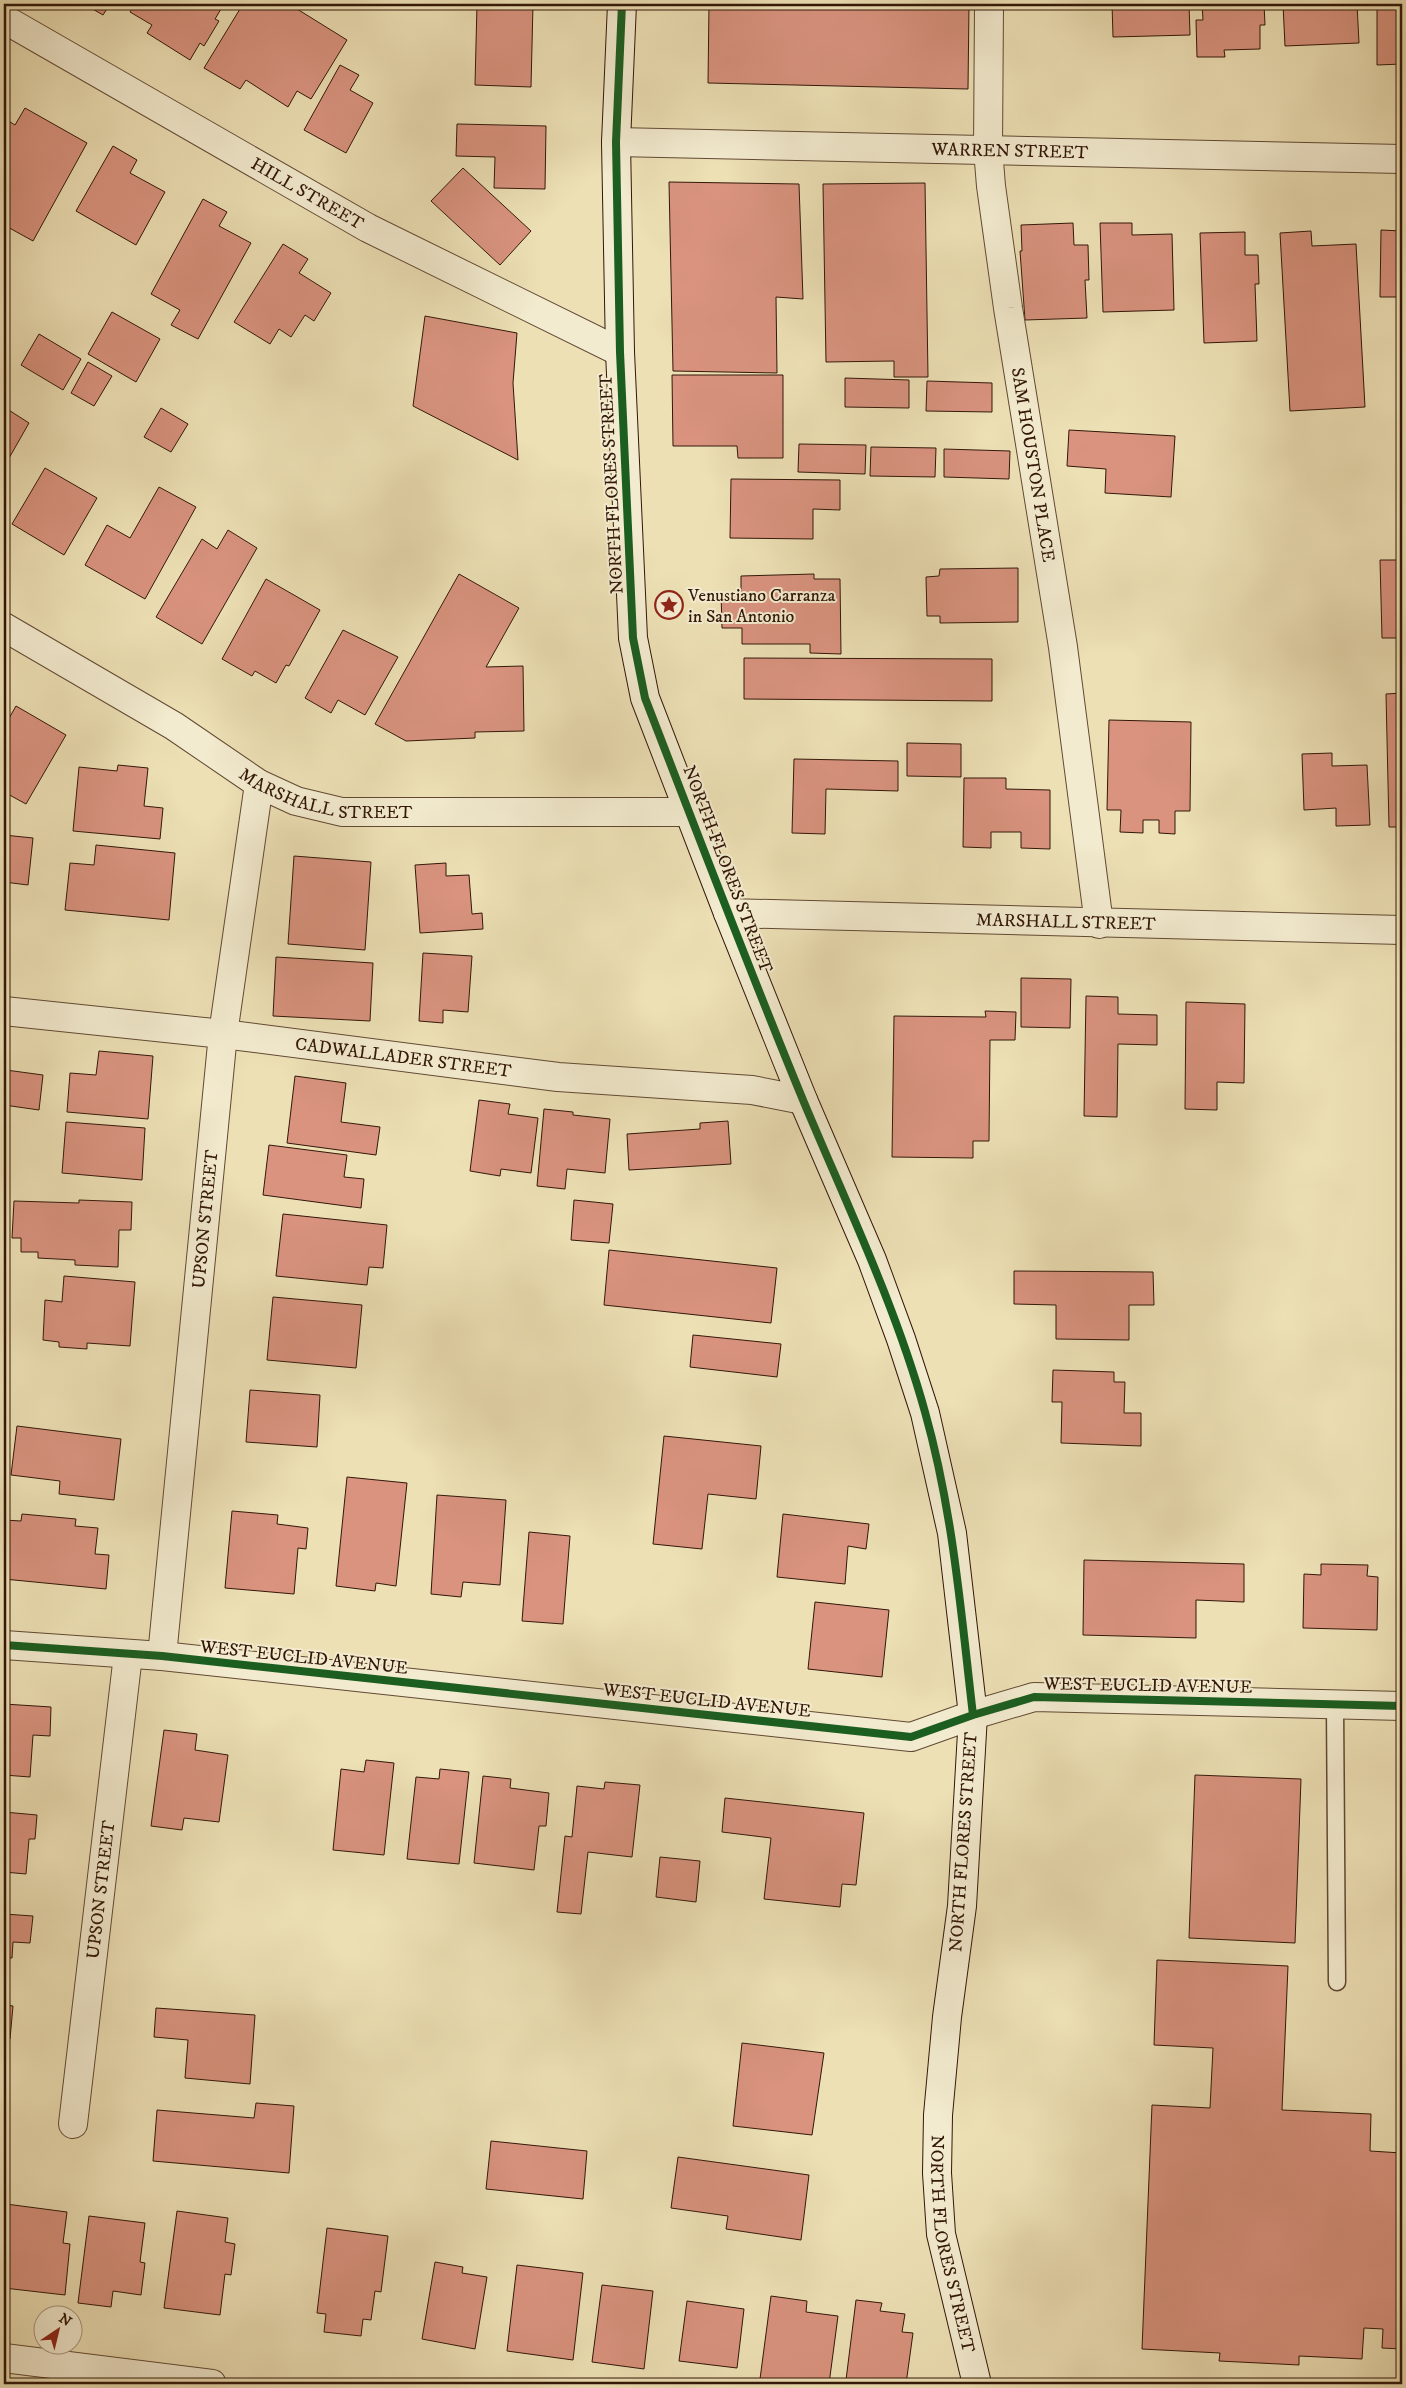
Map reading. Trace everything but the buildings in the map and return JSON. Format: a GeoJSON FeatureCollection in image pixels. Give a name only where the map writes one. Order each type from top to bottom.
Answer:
{"type":"FeatureCollection","features":[{"type":"Feature","properties":{"kind":"street","name":"NORTH FLORES STREET"},"geometry":{"type":"LineString","coordinates":[[622,4],[616,142],[620,352],[633,638],[645,698],[803,1100],[872,1260],[901,1339],[925,1413],[952,1533],[973,1715],[962,1906],[947,2017],[938,2115],[937,2173],[941,2234],[977,2384]]}},
{"type":"Feature","properties":{"kind":"street","name":"SAM HOUSTON PLACE"},"geometry":{"type":"LineString","coordinates":[[989,4],[988,149],[1008,308],[1063,648],[1099,924]]}},
{"type":"Feature","properties":{"kind":"street","name":"HILL STREET"},"geometry":{"type":"LineString","coordinates":[[4,20],[368,228],[620,352]]}},
{"type":"Feature","properties":{"kind":"street","name":"WARREN STREET"},"geometry":{"type":"LineString","coordinates":[[616,142],[1402,159]]}},
{"type":"Feature","properties":{"kind":"street","name":"MARSHALL STREET"},"geometry":{"type":"LineString","coordinates":[[4,627],[174,726],[259,784],[296,801],[342,812],[689,812]]}},
{"type":"Feature","properties":{"kind":"street","name":"UPSON STREET"},"geometry":{"type":"LineString","coordinates":[[162,1656],[223,1034],[259,784]]}},
{"type":"Feature","properties":{"kind":"street","name":"MARSHALL STREET"},"geometry":{"type":"LineString","coordinates":[[728,913],[1099,924],[1402,930]]}},
{"type":"Feature","properties":{"kind":"street","name":"CADWALLADER STREET"},"geometry":{"type":"LineString","coordinates":[[4,1011],[223,1034],[558,1077],[752,1090],[803,1100]]}},
{"type":"Feature","properties":{"kind":"street","name":"WEST EUCLID AVENUE"},"geometry":{"type":"LineString","coordinates":[[4,1645],[162,1656],[911,1737],[973,1715],[1034,1697],[1402,1706]]}},
{"type":"Feature","properties":{"kind":"street","name":"UPSON STREET"},"geometry":{"type":"LineString","coordinates":[[73,2124],[128,1655]]}},
{"type":"Feature","properties":{"kind":"street"},"geometry":{"type":"LineString","coordinates":[[4,2358],[212,2384]]}},
{"type":"Feature","properties":{"kind":"lane"},"geometry":{"type":"LineString","coordinates":[[1335,1705],[1337,1982]]}},
{"type":"Feature","properties":{"kind":"cycle path"},"geometry":{"type":"LineString","coordinates":[[622,4],[616,142],[620,352],[633,638],[645,698],[803,1100],[885,1293],[913,1372],[935,1449],[943,1487],[955,1562],[973,1715]]}},
{"type":"Feature","properties":{"kind":"cycle path"},"geometry":{"type":"LineString","coordinates":[[4,1645],[162,1656],[911,1737],[973,1715],[1034,1697],[1402,1706]]}},
{"type":"Feature","properties":{"kind":"place","name":"Venustiano Carranza in San Antonio"},"geometry":{"type":"Point","coordinates":[669,605]}}]}
